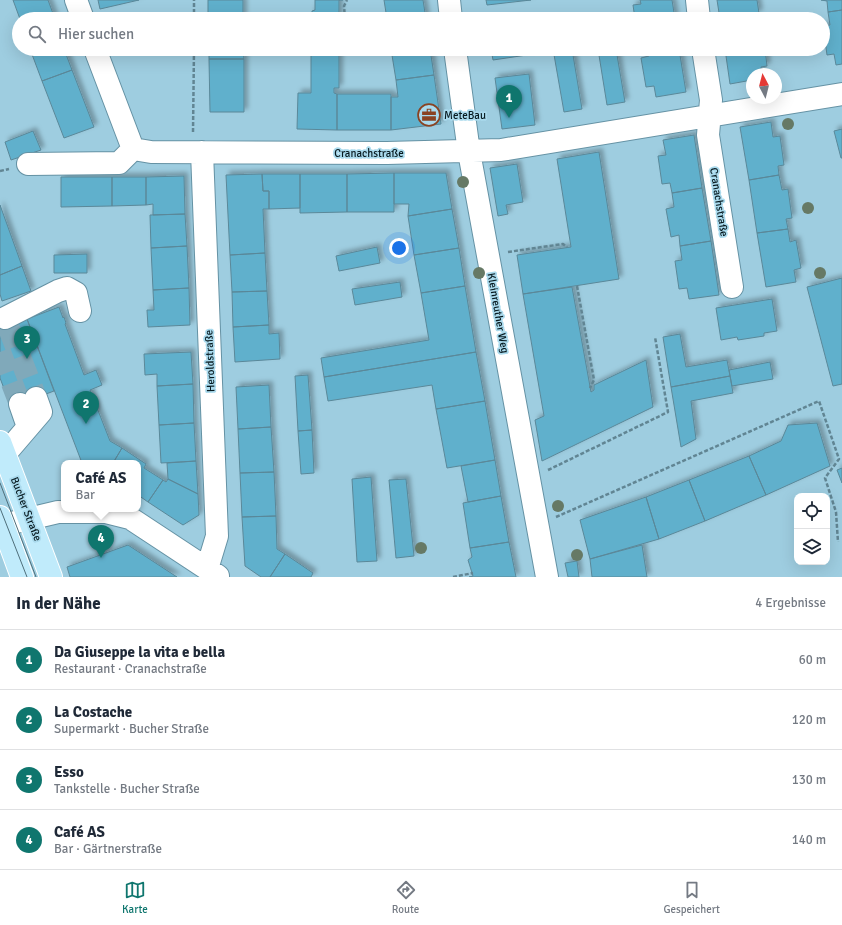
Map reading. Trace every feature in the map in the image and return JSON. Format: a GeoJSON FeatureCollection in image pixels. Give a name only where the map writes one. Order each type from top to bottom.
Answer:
{"type":"FeatureCollection","features":[{"type":"Feature","properties":{"kind":"main road","name":"Bucher Straße"},"geometry":{"type":"LineString","coordinates":[[2,448],[51,577]]}},
{"type":"Feature","properties":{"kind":"main road"},"geometry":{"type":"LineString","coordinates":[[1,521],[22,577]]}},
{"type":"Feature","properties":{"kind":"street"},"geometry":{"type":"LineString","coordinates":[[76,0],[80,12]]}},
{"type":"Feature","properties":{"kind":"street"},"geometry":{"type":"LineString","coordinates":[[448,0],[450,12]]}},
{"type":"Feature","properties":{"kind":"street"},"geometry":{"type":"LineString","coordinates":[[697,0],[698,12]]}},
{"type":"Feature","properties":{"kind":"street"},"geometry":{"type":"LineString","coordinates":[[28,164],[119,163],[133,148],[98,56]]}},
{"type":"Feature","properties":{"kind":"street","name":"Kleinreuther Weg"},"geometry":{"type":"LineString","coordinates":[[456,56],[469,152],[547,577]]}},
{"type":"Feature","properties":{"kind":"street","name":"Cranachstraße"},"geometry":{"type":"LineString","coordinates":[[704,56],[711,100],[708,135],[732,287]]}},
{"type":"Feature","properties":{"kind":"street","name":"Cranachstraße"},"geometry":{"type":"LineString","coordinates":[[133,148],[151,152],[469,152],[500,150],[842,94]]}},
{"type":"Feature","properties":{"kind":"street","name":"Heroldstraße"},"geometry":{"type":"LineString","coordinates":[[198,152],[217,536],[212,573]]}},
{"type":"Feature","properties":{"kind":"street"},"geometry":{"type":"LineString","coordinates":[[4,321],[58,291],[67,288],[76,293],[80,311]]}},
{"type":"Feature","properties":{"kind":"street"},"geometry":{"type":"LineString","coordinates":[[2,448],[28,427],[28,401]]}},
{"type":"Feature","properties":{"kind":"street"},"geometry":{"type":"LineString","coordinates":[[1,521],[68,512]]}},
{"type":"Feature","properties":{"kind":"street"},"geometry":{"type":"LineString","coordinates":[[106,512],[130,518],[212,573]]}},
{"type":"Feature","properties":{"kind":"path"},"geometry":{"type":"LineString","coordinates":[[194,0],[194,12]]}},
{"type":"Feature","properties":{"kind":"path"},"geometry":{"type":"LineString","coordinates":[[344,12],[344,6],[347,0]]}},
{"type":"Feature","properties":{"kind":"path"},"geometry":{"type":"LineString","coordinates":[[194,56],[198,152]]}},
{"type":"Feature","properties":{"kind":"path"},"geometry":{"type":"LineString","coordinates":[[488,255],[563,244],[567,247]]}},
{"type":"Feature","properties":{"kind":"path"},"geometry":{"type":"LineString","coordinates":[[577,286],[594,380],[590,388]]}},
{"type":"Feature","properties":{"kind":"path"},"geometry":{"type":"LineString","coordinates":[[528,480],[668,412],[655,337]]}},
{"type":"Feature","properties":{"kind":"path"},"geometry":{"type":"LineString","coordinates":[[537,526],[819,402],[839,459],[825,478],[836,512],[838,542]]}},
{"type":"Feature","properties":{"kind":"path"},"geometry":{"type":"LineString","coordinates":[[453,577],[473,572]]}},
{"type":"Feature","properties":{"kind":"building"},"geometry":{"type":"Polygon","coordinates":[[[13,0],[48,0],[52,12],[17,12],[13,0]]]}},
{"type":"Feature","properties":{"kind":"building"},"geometry":{"type":"Polygon","coordinates":[[[98,0],[139,0],[100,9],[98,0]]]}},
{"type":"Feature","properties":{"kind":"building"},"geometry":{"type":"Polygon","coordinates":[[[208,0],[243,0],[243,12],[208,12],[208,0]]]}},
{"type":"Feature","properties":{"kind":"building"},"geometry":{"type":"Polygon","coordinates":[[[315,0],[339,0],[339,12],[312,12],[315,10],[315,0]]]}},
{"type":"Feature","properties":{"kind":"building"},"geometry":{"type":"Polygon","coordinates":[[[384,0],[423,0],[425,12],[386,12],[384,0]]]}},
{"type":"Feature","properties":{"kind":"building"},"geometry":{"type":"Polygon","coordinates":[[[486,0],[531,0],[487,5],[486,0]]]}},
{"type":"Feature","properties":{"kind":"building"},"geometry":{"type":"Polygon","coordinates":[[[640,0],[672,0],[674,12],[634,12],[633,5],[641,4],[640,0]]]}},
{"type":"Feature","properties":{"kind":"building"},"geometry":{"type":"Polygon","coordinates":[[[717,0],[757,0],[759,12],[719,12],[717,0]]]}},
{"type":"Feature","properties":{"kind":"building"},"geometry":{"type":"Polygon","coordinates":[[[821,0],[842,0],[842,10],[828,12],[827,1],[821,0]]]}},
{"type":"Feature","properties":{"kind":"building"},"geometry":{"type":"Polygon","coordinates":[[[842,10],[842,64],[836,65],[834,54],[830,55],[830,12],[828,12],[842,10]]]}},
{"type":"Feature","properties":{"kind":"building"},"geometry":{"type":"Polygon","coordinates":[[[33,56],[67,56],[72,70],[42,81],[33,56]]]}},
{"type":"Feature","properties":{"kind":"building"},"geometry":{"type":"Polygon","coordinates":[[[209,56],[244,56],[244,59],[209,59],[209,56]]]}},
{"type":"Feature","properties":{"kind":"building"},"geometry":{"type":"Polygon","coordinates":[[[311,56],[339,56],[339,88],[334,88],[334,93],[337,94],[337,130],[297,129],[298,93],[311,93],[311,56]]]}},
{"type":"Feature","properties":{"kind":"building"},"geometry":{"type":"Polygon","coordinates":[[[392,56],[431,56],[434,75],[396,80],[392,56]]]}},
{"type":"Feature","properties":{"kind":"building"},"geometry":{"type":"Polygon","coordinates":[[[492,56],[520,56],[493,60],[492,56]]]}},
{"type":"Feature","properties":{"kind":"building"},"geometry":{"type":"Polygon","coordinates":[[[554,56],[573,56],[582,109],[564,112],[554,56]]]}},
{"type":"Feature","properties":{"kind":"building"},"geometry":{"type":"Polygon","coordinates":[[[599,56],[617,56],[625,102],[607,105],[599,56]]]}},
{"type":"Feature","properties":{"kind":"building"},"geometry":{"type":"Polygon","coordinates":[[[649,56],[680,56],[686,92],[656,97],[654,86],[646,87],[641,58],[649,56]]]}},
{"type":"Feature","properties":{"kind":"building"},"geometry":{"type":"Polygon","coordinates":[[[726,56],[766,56],[767,66],[761,68],[746,68],[746,81],[730,84],[726,56]]]}},
{"type":"Feature","properties":{"kind":"building"},"geometry":{"type":"Polygon","coordinates":[[[209,59],[244,59],[244,112],[210,112],[209,59]]]}},
{"type":"Feature","properties":{"kind":"building"},"geometry":{"type":"Polygon","coordinates":[[[72,70],[94,127],[64,138],[42,81],[72,70]]]}},
{"type":"Feature","properties":{"kind":"building"},"geometry":{"type":"Polygon","coordinates":[[[529,74],[535,125],[502,129],[495,78],[529,74]]]}},
{"type":"Feature","properties":{"kind":"building"},"geometry":{"type":"Polygon","coordinates":[[[434,75],[441,124],[391,130],[391,97],[398,97],[396,80],[434,75]]]}},
{"type":"Feature","properties":{"kind":"building"},"geometry":{"type":"Polygon","coordinates":[[[337,94],[391,94],[391,130],[337,130],[337,94]]]}},
{"type":"Feature","properties":{"kind":"building"},"geometry":{"type":"Polygon","coordinates":[[[771,122],[773,137],[780,136],[784,165],[778,166],[779,175],[749,180],[740,127],[771,122]]]}},
{"type":"Feature","properties":{"kind":"building"},"geometry":{"type":"Polygon","coordinates":[[[842,129],[842,158],[841,158],[834,131],[842,129]]]}},
{"type":"Feature","properties":{"kind":"building"},"geometry":{"type":"Polygon","coordinates":[[[33,131],[41,150],[11,160],[5,142],[33,131]]]}},
{"type":"Feature","properties":{"kind":"building"},"geometry":{"type":"Polygon","coordinates":[[[694,135],[702,188],[672,193],[670,183],[662,184],[658,156],[666,155],[663,140],[694,135]]]}},
{"type":"Feature","properties":{"kind":"building"},"geometry":{"type":"Polygon","coordinates":[[[599,152],[619,279],[523,294],[517,255],[571,247],[557,159],[599,152]]]}},
{"type":"Feature","properties":{"kind":"building"},"geometry":{"type":"Polygon","coordinates":[[[517,164],[523,202],[506,205],[508,214],[498,216],[490,168],[517,164]]]}},
{"type":"Feature","properties":{"kind":"building"},"geometry":{"type":"Polygon","coordinates":[[[394,173],[446,173],[452,209],[408,216],[409,204],[394,204],[394,173]]]}},
{"type":"Feature","properties":{"kind":"building"},"geometry":{"type":"Polygon","coordinates":[[[394,173],[394,212],[347,212],[347,174],[394,173]]]}},
{"type":"Feature","properties":{"kind":"building"},"geometry":{"type":"Polygon","coordinates":[[[262,174],[300,174],[300,208],[269,209],[269,191],[263,191],[262,174]]]}},
{"type":"Feature","properties":{"kind":"building"},"geometry":{"type":"Polygon","coordinates":[[[262,174],[263,191],[269,191],[269,209],[263,209],[265,253],[230,255],[226,175],[262,174]]]}},
{"type":"Feature","properties":{"kind":"building"},"geometry":{"type":"Polygon","coordinates":[[[300,174],[347,174],[347,212],[300,213],[300,174]]]}},
{"type":"Feature","properties":{"kind":"building"},"geometry":{"type":"Polygon","coordinates":[[[779,175],[782,190],[788,189],[792,218],[786,219],[788,229],[757,233],[749,180],[779,175]]]}},
{"type":"Feature","properties":{"kind":"building"},"geometry":{"type":"Polygon","coordinates":[[[184,176],[185,214],[153,215],[153,204],[146,205],[146,177],[184,176]]]}},
{"type":"Feature","properties":{"kind":"building"},"geometry":{"type":"Polygon","coordinates":[[[61,177],[112,177],[112,206],[61,207],[61,177]]]}},
{"type":"Feature","properties":{"kind":"building"},"geometry":{"type":"Polygon","coordinates":[[[112,177],[146,177],[146,205],[112,206],[112,177]]]}},
{"type":"Feature","properties":{"kind":"building"},"geometry":{"type":"Polygon","coordinates":[[[702,188],[711,241],[680,246],[679,235],[671,237],[666,209],[674,207],[672,193],[702,188]]]}},
{"type":"Feature","properties":{"kind":"building"},"geometry":{"type":"Polygon","coordinates":[[[0,205],[22,266],[0,275],[0,205]]]}},
{"type":"Feature","properties":{"kind":"building"},"geometry":{"type":"Polygon","coordinates":[[[452,209],[459,248],[414,255],[408,216],[452,209]]]}},
{"type":"Feature","properties":{"kind":"building"},"geometry":{"type":"Polygon","coordinates":[[[185,214],[187,246],[151,248],[150,215],[185,214]]]}},
{"type":"Feature","properties":{"kind":"building"},"geometry":{"type":"Polygon","coordinates":[[[788,229],[790,242],[796,240],[801,268],[794,270],[796,282],[766,287],[757,233],[788,229]]]}},
{"type":"Feature","properties":{"kind":"building"},"geometry":{"type":"Polygon","coordinates":[[[711,241],[719,295],[689,299],[687,288],[679,289],[675,261],[682,260],[680,246],[711,241]]]}},
{"type":"Feature","properties":{"kind":"building"},"geometry":{"type":"Polygon","coordinates":[[[187,246],[189,288],[153,290],[151,248],[187,246]]]}},
{"type":"Feature","properties":{"kind":"building"},"geometry":{"type":"Polygon","coordinates":[[[377,247],[380,263],[339,271],[336,256],[377,247]]]}},
{"type":"Feature","properties":{"kind":"building"},"geometry":{"type":"Polygon","coordinates":[[[459,248],[465,286],[421,293],[414,255],[459,248]]]}},
{"type":"Feature","properties":{"kind":"building"},"geometry":{"type":"Polygon","coordinates":[[[265,253],[267,291],[232,292],[230,255],[265,253]]]}},
{"type":"Feature","properties":{"kind":"building"},"geometry":{"type":"Polygon","coordinates":[[[87,254],[87,273],[54,273],[54,255],[87,254]]]}},
{"type":"Feature","properties":{"kind":"building"},"geometry":{"type":"Polygon","coordinates":[[[22,266],[31,291],[2,301],[0,294],[0,275],[22,266]]]}},
{"type":"Feature","properties":{"kind":"building"},"geometry":{"type":"Polygon","coordinates":[[[842,278],[842,384],[833,386],[807,287],[842,278]]]}},
{"type":"Feature","properties":{"kind":"building"},"geometry":{"type":"Polygon","coordinates":[[[400,282],[402,297],[355,305],[352,289],[400,282]]]}},
{"type":"Feature","properties":{"kind":"building"},"geometry":{"type":"Polygon","coordinates":[[[465,286],[476,352],[324,377],[321,358],[429,340],[421,293],[465,286]]]}},
{"type":"Feature","properties":{"kind":"building"},"geometry":{"type":"Polygon","coordinates":[[[572,287],[591,392],[594,390],[594,385],[646,360],[653,407],[542,461],[535,420],[544,416],[523,294],[572,287]]]}},
{"type":"Feature","properties":{"kind":"building"},"geometry":{"type":"Polygon","coordinates":[[[189,288],[190,325],[148,327],[147,310],[154,310],[153,290],[189,288]]]}},
{"type":"Feature","properties":{"kind":"building"},"geometry":{"type":"Polygon","coordinates":[[[267,291],[269,325],[233,327],[232,292],[267,291]]]}},
{"type":"Feature","properties":{"kind":"building"},"geometry":{"type":"Polygon","coordinates":[[[772,299],[777,331],[764,333],[764,336],[738,340],[737,337],[721,340],[716,308],[772,299]]]}},
{"type":"Feature","properties":{"kind":"building"},"geometry":{"type":"Polygon","coordinates":[[[59,307],[63,318],[64,317],[65,324],[84,375],[96,370],[102,385],[90,390],[110,441],[122,448],[115,460],[81,460],[27,319],[59,307]]]}},
{"type":"Feature","properties":{"kind":"building"},"geometry":{"type":"Polygon","coordinates":[[[27,319],[54,391],[11,407],[0,378],[0,329],[27,319]]]}},
{"type":"Feature","properties":{"kind":"building"},"geometry":{"type":"Polygon","coordinates":[[[269,325],[269,334],[279,333],[280,359],[235,362],[233,327],[269,325]]]}},
{"type":"Feature","properties":{"kind":"building"},"geometry":{"type":"Polygon","coordinates":[[[680,334],[686,367],[727,360],[730,376],[671,387],[663,337],[680,334]]]}},
{"type":"Feature","properties":{"kind":"building"},"geometry":{"type":"Polygon","coordinates":[[[191,352],[193,384],[157,386],[157,374],[145,375],[144,354],[191,352]]]}},
{"type":"Feature","properties":{"kind":"building"},"geometry":{"type":"Polygon","coordinates":[[[476,352],[485,401],[436,409],[432,385],[328,401],[324,377],[476,352]]]}},
{"type":"Feature","properties":{"kind":"building"},"geometry":{"type":"Polygon","coordinates":[[[770,362],[773,379],[732,386],[729,370],[770,362]]]}},
{"type":"Feature","properties":{"kind":"building"},"geometry":{"type":"Polygon","coordinates":[[[308,375],[312,430],[298,431],[295,376],[308,375]]]}},
{"type":"Feature","properties":{"kind":"building"},"geometry":{"type":"Polygon","coordinates":[[[730,376],[733,393],[691,401],[696,439],[681,447],[671,387],[730,376]]]}},
{"type":"Feature","properties":{"kind":"building"},"geometry":{"type":"Polygon","coordinates":[[[193,384],[194,423],[159,425],[157,386],[193,384]]]}},
{"type":"Feature","properties":{"kind":"building"},"geometry":{"type":"Polygon","coordinates":[[[269,385],[271,427],[238,429],[236,387],[269,385]]]}},
{"type":"Feature","properties":{"kind":"building"},"geometry":{"type":"Polygon","coordinates":[[[485,401],[495,460],[447,468],[436,409],[485,401]]]}},
{"type":"Feature","properties":{"kind":"building"},"geometry":{"type":"Polygon","coordinates":[[[194,423],[196,461],[161,463],[159,425],[194,423]]]}},
{"type":"Feature","properties":{"kind":"building"},"geometry":{"type":"Polygon","coordinates":[[[817,423],[830,466],[766,495],[749,456],[781,441],[788,425],[817,423]]]}},
{"type":"Feature","properties":{"kind":"building"},"geometry":{"type":"Polygon","coordinates":[[[271,427],[274,472],[240,473],[238,429],[271,427]]]}},
{"type":"Feature","properties":{"kind":"building"},"geometry":{"type":"Polygon","coordinates":[[[312,430],[314,473],[301,474],[298,431],[312,430]]]}},
{"type":"Feature","properties":{"kind":"building"},"geometry":{"type":"Polygon","coordinates":[[[122,448],[140,460],[115,460],[122,448]]]}},
{"type":"Feature","properties":{"kind":"building"},"geometry":{"type":"Polygon","coordinates":[[[749,456],[766,495],[705,521],[689,480],[749,456]]]}},
{"type":"Feature","properties":{"kind":"building"},"geometry":{"type":"Polygon","coordinates":[[[495,460],[501,496],[468,502],[461,466],[495,460]]]}},
{"type":"Feature","properties":{"kind":"building"},"geometry":{"type":"Polygon","coordinates":[[[141,461],[146,464],[144,468],[163,480],[148,502],[141,497],[141,461]]]}},
{"type":"Feature","properties":{"kind":"building"},"geometry":{"type":"Polygon","coordinates":[[[196,461],[198,494],[168,479],[167,463],[196,461]]]}},
{"type":"Feature","properties":{"kind":"building"},"geometry":{"type":"Polygon","coordinates":[[[842,468],[842,483],[837,470],[842,468]]]}},
{"type":"Feature","properties":{"kind":"building"},"geometry":{"type":"Polygon","coordinates":[[[274,472],[276,516],[242,517],[240,473],[274,472]]]}},
{"type":"Feature","properties":{"kind":"building"},"geometry":{"type":"Polygon","coordinates":[[[371,477],[377,561],[357,562],[352,479],[371,477]]]}},
{"type":"Feature","properties":{"kind":"building"},"geometry":{"type":"Polygon","coordinates":[[[168,479],[198,494],[199,515],[183,525],[148,502],[163,480],[166,482],[168,479]]]}},
{"type":"Feature","properties":{"kind":"building"},"geometry":{"type":"Polygon","coordinates":[[[406,479],[414,556],[396,558],[389,480],[406,479]]]}},
{"type":"Feature","properties":{"kind":"building"},"geometry":{"type":"Polygon","coordinates":[[[689,480],[705,521],[659,539],[646,497],[689,480]]]}},
{"type":"Feature","properties":{"kind":"building"},"geometry":{"type":"Polygon","coordinates":[[[501,496],[509,542],[470,548],[463,503],[501,496]]]}},
{"type":"Feature","properties":{"kind":"building"},"geometry":{"type":"Polygon","coordinates":[[[646,497],[659,539],[590,559],[580,520],[646,497]]]}},
{"type":"Feature","properties":{"kind":"building"},"geometry":{"type":"Polygon","coordinates":[[[276,516],[277,549],[285,554],[270,577],[261,577],[245,566],[242,517],[276,516]]]}},
{"type":"Feature","properties":{"kind":"building"},"geometry":{"type":"Polygon","coordinates":[[[509,542],[516,577],[469,577],[473,576],[468,560],[472,557],[470,548],[509,542]]]}},
{"type":"Feature","properties":{"kind":"building"},"geometry":{"type":"Polygon","coordinates":[[[128,545],[177,577],[70,577],[67,567],[128,545]]]}},
{"type":"Feature","properties":{"kind":"building"},"geometry":{"type":"Polygon","coordinates":[[[642,545],[647,577],[592,577],[590,559],[642,545]]]}},
{"type":"Feature","properties":{"kind":"building"},"geometry":{"type":"Polygon","coordinates":[[[285,554],[313,573],[311,577],[270,577],[285,554]]]}},
{"type":"Feature","properties":{"kind":"building"},"geometry":{"type":"Polygon","coordinates":[[[577,561],[579,577],[568,577],[565,563],[577,561]]]}},
{"type":"Feature","properties":{"kind":"tunnel"},"geometry":{"type":"LineString","coordinates":[[8,326],[36,398]]}},
{"type":"Feature","properties":{"kind":"tunnel"},"geometry":{"type":"LineString","coordinates":[[0,352],[20,404]]}},
{"type":"Feature","properties":{"kind":"tram line"},"geometry":{"type":"LineString","coordinates":[[0,483],[36,577]]}},
{"type":"Feature","properties":{"kind":"tram line"},"geometry":{"type":"LineString","coordinates":[[0,508],[27,577]]}},
{"type":"Feature","properties":{"kind":"place","name":"MeteBau"},"geometry":{"type":"Point","coordinates":[429,115]}},
{"type":"Feature","properties":{"kind":"place","name":"Da Giuseppe la vita e bella"},"geometry":{"type":"Point","coordinates":[509,118]}},
{"type":"Feature","properties":{"kind":"place","name":"Esso"},"geometry":{"type":"Point","coordinates":[27,359]}},
{"type":"Feature","properties":{"kind":"place","name":"La Costache"},"geometry":{"type":"Point","coordinates":[86,424]}},
{"type":"Feature","properties":{"kind":"place","name":"Café AS"},"geometry":{"type":"Point","coordinates":[101,558]}}]}
